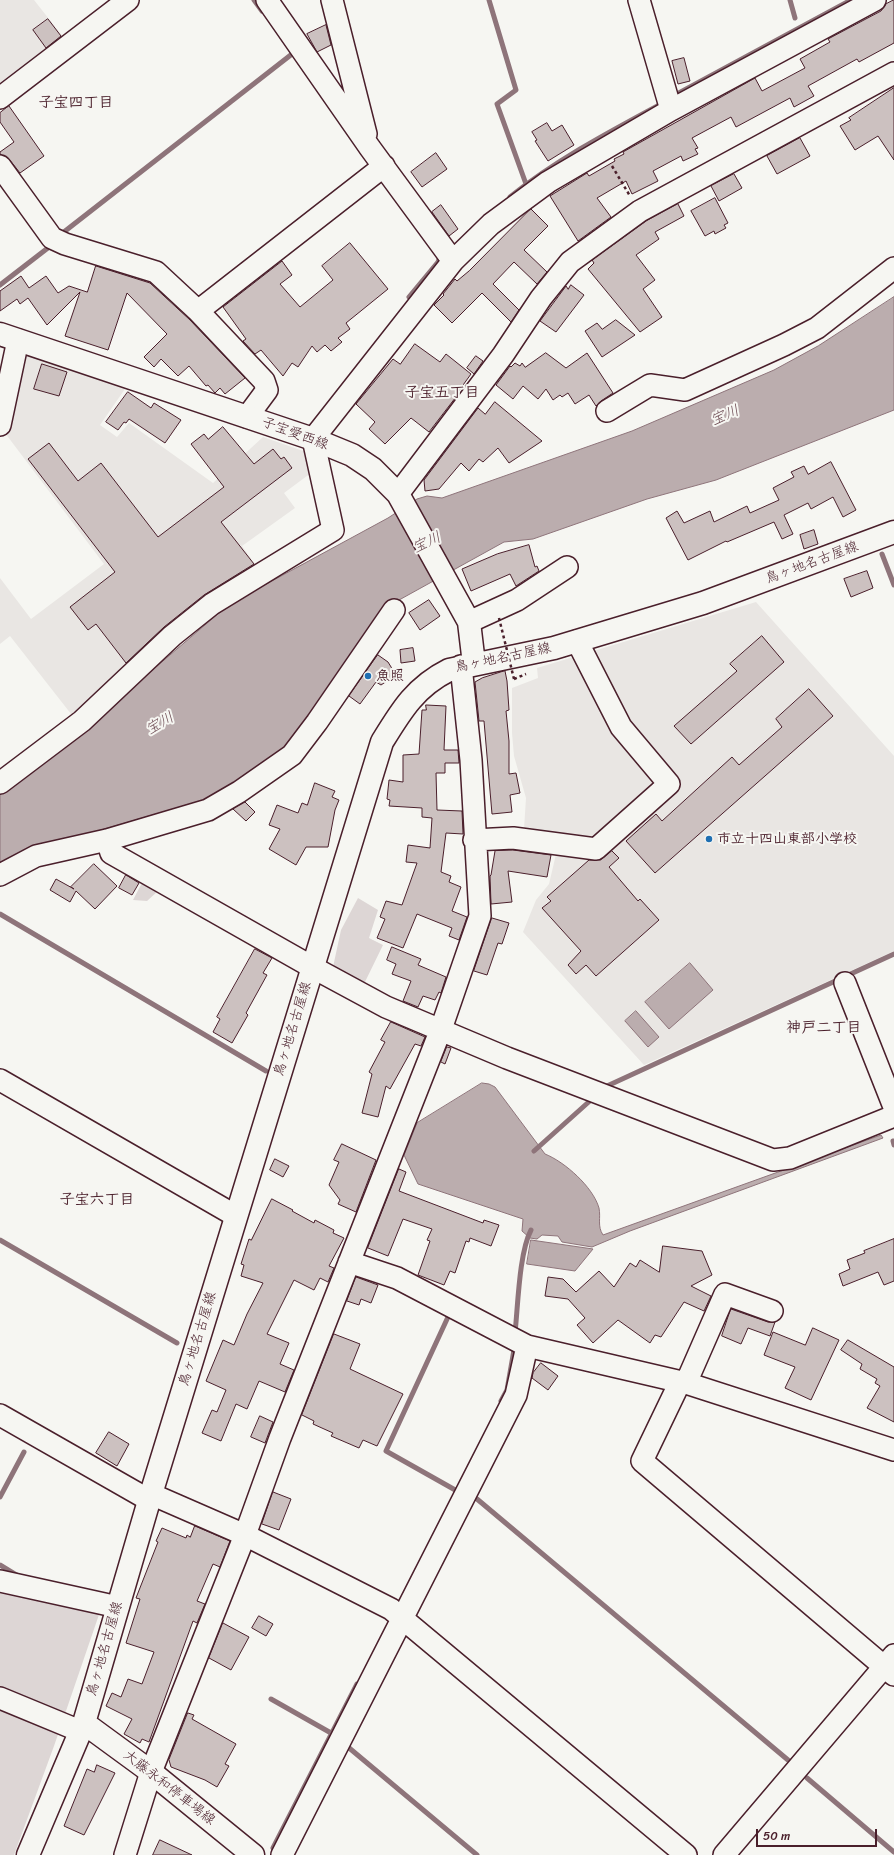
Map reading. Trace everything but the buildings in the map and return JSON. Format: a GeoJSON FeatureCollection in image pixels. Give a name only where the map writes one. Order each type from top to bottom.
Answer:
{"type":"FeatureCollection","features":[{"type":"Feature","properties":{"kind":"main road","name":"子宝愛西線"},"geometry":{"type":"LineString","coordinates":[[9,337],[313,439],[352,455],[373,469],[400,497],[470,622],[468,665]]}},
{"type":"Feature","properties":{"kind":"main road","name":"鳥ヶ地名古屋線"},"geometry":{"type":"LineString","coordinates":[[28,1855],[82,1727],[150,1497],[382,742],[406,706],[422,686],[434,677],[468,665],[554,648],[704,603],[894,532]]}},
{"type":"Feature","properties":{"kind":"main road","name":"大藤永和停車場線"},"geometry":{"type":"LineString","coordinates":[[82,1727],[151,1772],[253,1855]]}},
{"type":"Feature","properties":{"kind":"street"},"geometry":{"type":"LineString","coordinates":[[0,98],[128,0]]}},
{"type":"Feature","properties":{"kind":"street"},"geometry":{"type":"LineString","coordinates":[[267,0],[370,148],[453,260]]}},
{"type":"Feature","properties":{"kind":"street"},"geometry":{"type":"LineString","coordinates":[[332,0],[370,148]]}},
{"type":"Feature","properties":{"kind":"street"},"geometry":{"type":"LineString","coordinates":[[639,0],[671,110]]}},
{"type":"Feature","properties":{"kind":"street"},"geometry":{"type":"LineString","coordinates":[[0,783],[82,721],[172,636],[212,604],[333,530],[313,439],[453,260],[491,224],[548,182],[671,110],[875,0]]}},
{"type":"Feature","properties":{"kind":"street"},"geometry":{"type":"LineString","coordinates":[[400,497],[503,355],[541,298],[570,262],[640,211],[894,73]]}},
{"type":"Feature","properties":{"kind":"street"},"geometry":{"type":"LineString","coordinates":[[0,166],[52,238],[64,244],[156,272],[198,311],[264,381],[267,390],[247,417]]}},
{"type":"Feature","properties":{"kind":"street"},"geometry":{"type":"LineString","coordinates":[[198,311],[384,166]]}},
{"type":"Feature","properties":{"kind":"street"},"geometry":{"type":"LineString","coordinates":[[607,411],[650,385],[685,390],[784,345],[817,328],[894,268]]}},
{"type":"Feature","properties":{"kind":"street"},"geometry":{"type":"LineString","coordinates":[[0,424],[9,337]]}},
{"type":"Feature","properties":{"kind":"street"},"geometry":{"type":"LineString","coordinates":[[470,622],[517,600],[567,567]]}},
{"type":"Feature","properties":{"kind":"street"},"geometry":{"type":"LineString","coordinates":[[0,875],[36,856],[107,840],[208,810],[239,792],[292,755],[318,722],[394,610]]}},
{"type":"Feature","properties":{"kind":"street"},"geometry":{"type":"LineString","coordinates":[[474,840],[513,838],[596,849],[669,784],[621,727],[578,640]]}},
{"type":"Feature","properties":{"kind":"street"},"geometry":{"type":"LineString","coordinates":[[125,1855],[151,1772],[245,1535],[280,1438],[441,1029],[480,916],[474,840],[468,665]]}},
{"type":"Feature","properties":{"kind":"street"},"geometry":{"type":"LineString","coordinates":[[107,840],[111,853],[312,967],[386,1006],[507,1058],[773,1160],[790,1158],[894,1116]]}},
{"type":"Feature","properties":{"kind":"street"},"geometry":{"type":"LineString","coordinates":[[845,983],[894,1107]]}},
{"type":"Feature","properties":{"kind":"street"},"geometry":{"type":"LineString","coordinates":[[0,1080],[236,1216]]}},
{"type":"Feature","properties":{"kind":"street"},"geometry":{"type":"LineString","coordinates":[[349,1262],[397,1278],[527,1346],[683,1382],[894,1450]]}},
{"type":"Feature","properties":{"kind":"street"},"geometry":{"type":"LineString","coordinates":[[724,1855],[891,1666],[642,1461],[683,1382],[725,1294],[772,1311]]}},
{"type":"Feature","properties":{"kind":"street"},"geometry":{"type":"LineString","coordinates":[[282,1855],[516,1395],[527,1346]]}},
{"type":"Feature","properties":{"kind":"street"},"geometry":{"type":"LineString","coordinates":[[0,1415],[150,1497],[245,1535],[391,1609],[686,1855]]}},
{"type":"Feature","properties":{"kind":"street"},"geometry":{"type":"LineString","coordinates":[[0,1581],[118,1607]]}},
{"type":"Feature","properties":{"kind":"street"},"geometry":{"type":"LineString","coordinates":[[0,1698],[82,1727]]}},
{"type":"Feature","properties":{"kind":"path"},"geometry":{"type":"LineString","coordinates":[[603,150],[640,211]]}},
{"type":"Feature","properties":{"kind":"path"},"geometry":{"type":"LineString","coordinates":[[499,618],[514,679]]}},
{"type":"Feature","properties":{"kind":"shaded area"},"geometry":{"type":"Polygon","coordinates":[[[0,0],[34,0],[64,38],[0,85],[0,0]]]}},
{"type":"Feature","properties":{"kind":"shaded area"},"geometry":{"type":"Polygon","coordinates":[[[22,351],[127,386],[100,425],[117,437],[129,423],[213,483],[263,437],[312,454],[315,470],[284,493],[295,508],[242,546],[257,567],[75,719],[10,636],[0,644],[0,578],[31,619],[104,564],[5,433],[22,351]]]}},
{"type":"Feature","properties":{"kind":"shaded area","name":"市立十四山東部小学校"},"geometry":{"type":"Polygon","coordinates":[[[756,602],[894,756],[894,951],[644,1065],[523,932],[536,900],[549,884],[557,850],[523,845],[526,798],[514,756],[512,733],[512,688],[538,678],[537,668],[756,602]]]}},
{"type":"Feature","properties":{"kind":"shaded area"},"geometry":{"type":"Polygon","coordinates":[[[144,879],[158,891],[147,901],[133,900],[144,879]]]}},
{"type":"Feature","properties":{"kind":"shaded area"},"geometry":{"type":"Polygon","coordinates":[[[358,898],[378,910],[369,938],[383,945],[363,986],[333,967],[341,930],[358,898]]]}},
{"type":"Feature","properties":{"kind":"shaded area"},"geometry":{"type":"Polygon","coordinates":[[[0,1577],[104,1600],[54,1746],[14,1855],[0,1855],[0,1577]]]}},
{"type":"Feature","properties":{"kind":"water","name":"宝川"},"geometry":{"type":"Polygon","coordinates":[[[894,297],[894,410],[716,480],[647,499],[533,539],[504,542],[390,605],[307,722],[276,757],[254,774],[204,800],[32,850],[0,864],[0,790],[94,720],[219,613],[246,595],[388,518],[417,499],[427,496],[442,498],[632,431],[774,370],[818,346],[894,297]]]}},
{"type":"Feature","properties":{"kind":"water"},"geometry":{"type":"Polygon","coordinates":[[[690,963],[713,990],[669,1029],[645,1002],[690,963]]]}},
{"type":"Feature","properties":{"kind":"water"},"geometry":{"type":"Polygon","coordinates":[[[636,1011],[659,1037],[648,1047],[625,1021],[636,1011]]]}},
{"type":"Feature","properties":{"kind":"water"},"geometry":{"type":"Polygon","coordinates":[[[482,1083],[495,1087],[545,1154],[569,1169],[585,1184],[596,1200],[599,1208],[601,1232],[603,1235],[881,1135],[883,1138],[630,1231],[592,1247],[562,1242],[558,1236],[542,1235],[537,1239],[530,1238],[522,1231],[523,1219],[418,1184],[404,1155],[417,1123],[482,1083]]]}},
{"type":"Feature","properties":{"kind":"water"},"geometry":{"type":"Polygon","coordinates":[[[531,1240],[593,1249],[575,1271],[527,1264],[531,1240]]]}},
{"type":"Feature","properties":{"kind":"waterway"},"geometry":{"type":"LineString","coordinates":[[254,0],[262,11]]}},
{"type":"Feature","properties":{"kind":"waterway"},"geometry":{"type":"LineString","coordinates":[[489,0],[516,90],[497,104],[526,184]]}},
{"type":"Feature","properties":{"kind":"waterway"},"geometry":{"type":"LineString","coordinates":[[790,0],[795,18]]}},
{"type":"Feature","properties":{"kind":"waterway"},"geometry":{"type":"LineString","coordinates":[[677,94],[851,0]]}},
{"type":"Feature","properties":{"kind":"waterway"},"geometry":{"type":"LineString","coordinates":[[60,235],[292,54]]}},
{"type":"Feature","properties":{"kind":"waterway"},"geometry":{"type":"LineString","coordinates":[[510,197],[564,159],[602,136],[661,104]]}},
{"type":"Feature","properties":{"kind":"waterway"},"geometry":{"type":"LineString","coordinates":[[0,285],[53,244]]}},
{"type":"Feature","properties":{"kind":"waterway"},"geometry":{"type":"LineString","coordinates":[[409,297],[438,262],[440,257],[438,255]]}},
{"type":"Feature","properties":{"kind":"waterway"},"geometry":{"type":"LineString","coordinates":[[882,554],[894,585]]}},
{"type":"Feature","properties":{"kind":"waterway"},"geometry":{"type":"LineString","coordinates":[[0,914],[266,1071]]}},
{"type":"Feature","properties":{"kind":"waterway"},"geometry":{"type":"LineString","coordinates":[[607,1086],[894,954]]}},
{"type":"Feature","properties":{"kind":"waterway"},"geometry":{"type":"LineString","coordinates":[[534,1151],[592,1099]]}},
{"type":"Feature","properties":{"kind":"waterway"},"geometry":{"type":"LineString","coordinates":[[893,1141],[894,1145]]}},
{"type":"Feature","properties":{"kind":"waterway"},"geometry":{"type":"LineString","coordinates":[[515,1333],[521,1266],[531,1230]]}},
{"type":"Feature","properties":{"kind":"waterway"},"geometry":{"type":"LineString","coordinates":[[0,1240],[177,1343]]}},
{"type":"Feature","properties":{"kind":"waterway"},"geometry":{"type":"LineString","coordinates":[[448,1317],[386,1451],[457,1491]]}},
{"type":"Feature","properties":{"kind":"waterway"},"geometry":{"type":"LineString","coordinates":[[501,1401],[507,1390],[514,1350]]}},
{"type":"Feature","properties":{"kind":"waterway"},"geometry":{"type":"LineString","coordinates":[[0,1497],[24,1452]]}},
{"type":"Feature","properties":{"kind":"waterway"},"geometry":{"type":"LineString","coordinates":[[477,1499],[788,1760]]}},
{"type":"Feature","properties":{"kind":"waterway"},"geometry":{"type":"LineString","coordinates":[[0,1565],[18,1576]]}},
{"type":"Feature","properties":{"kind":"waterway"},"geometry":{"type":"LineString","coordinates":[[273,1848],[357,1684]]}},
{"type":"Feature","properties":{"kind":"waterway"},"geometry":{"type":"LineString","coordinates":[[271,1699],[331,1733]]}},
{"type":"Feature","properties":{"kind":"waterway"},"geometry":{"type":"LineString","coordinates":[[348,1747],[477,1855]]}},
{"type":"Feature","properties":{"kind":"waterway"},"geometry":{"type":"LineString","coordinates":[[807,1778],[894,1852]]}},
{"type":"Feature","properties":{"kind":"place","name":"魚照"},"geometry":{"type":"Point","coordinates":[368,676]}},
{"type":"Feature","properties":{"kind":"place","name":"市立十四山東部小学校"},"geometry":{"type":"Point","coordinates":[709,839]}},
{"type":"Feature","properties":{"kind":"district","name":"子宝四丁目"},"geometry":{"type":"Point","coordinates":[76,103]}},
{"type":"Feature","properties":{"kind":"district","name":"子宝五丁目"},"geometry":{"type":"Point","coordinates":[442,393]}},
{"type":"Feature","properties":{"kind":"district","name":"神戸二丁目"},"geometry":{"type":"Point","coordinates":[824,1028]}},
{"type":"Feature","properties":{"kind":"district","name":"子宝六丁目"},"geometry":{"type":"Point","coordinates":[97,1200]}}]}
